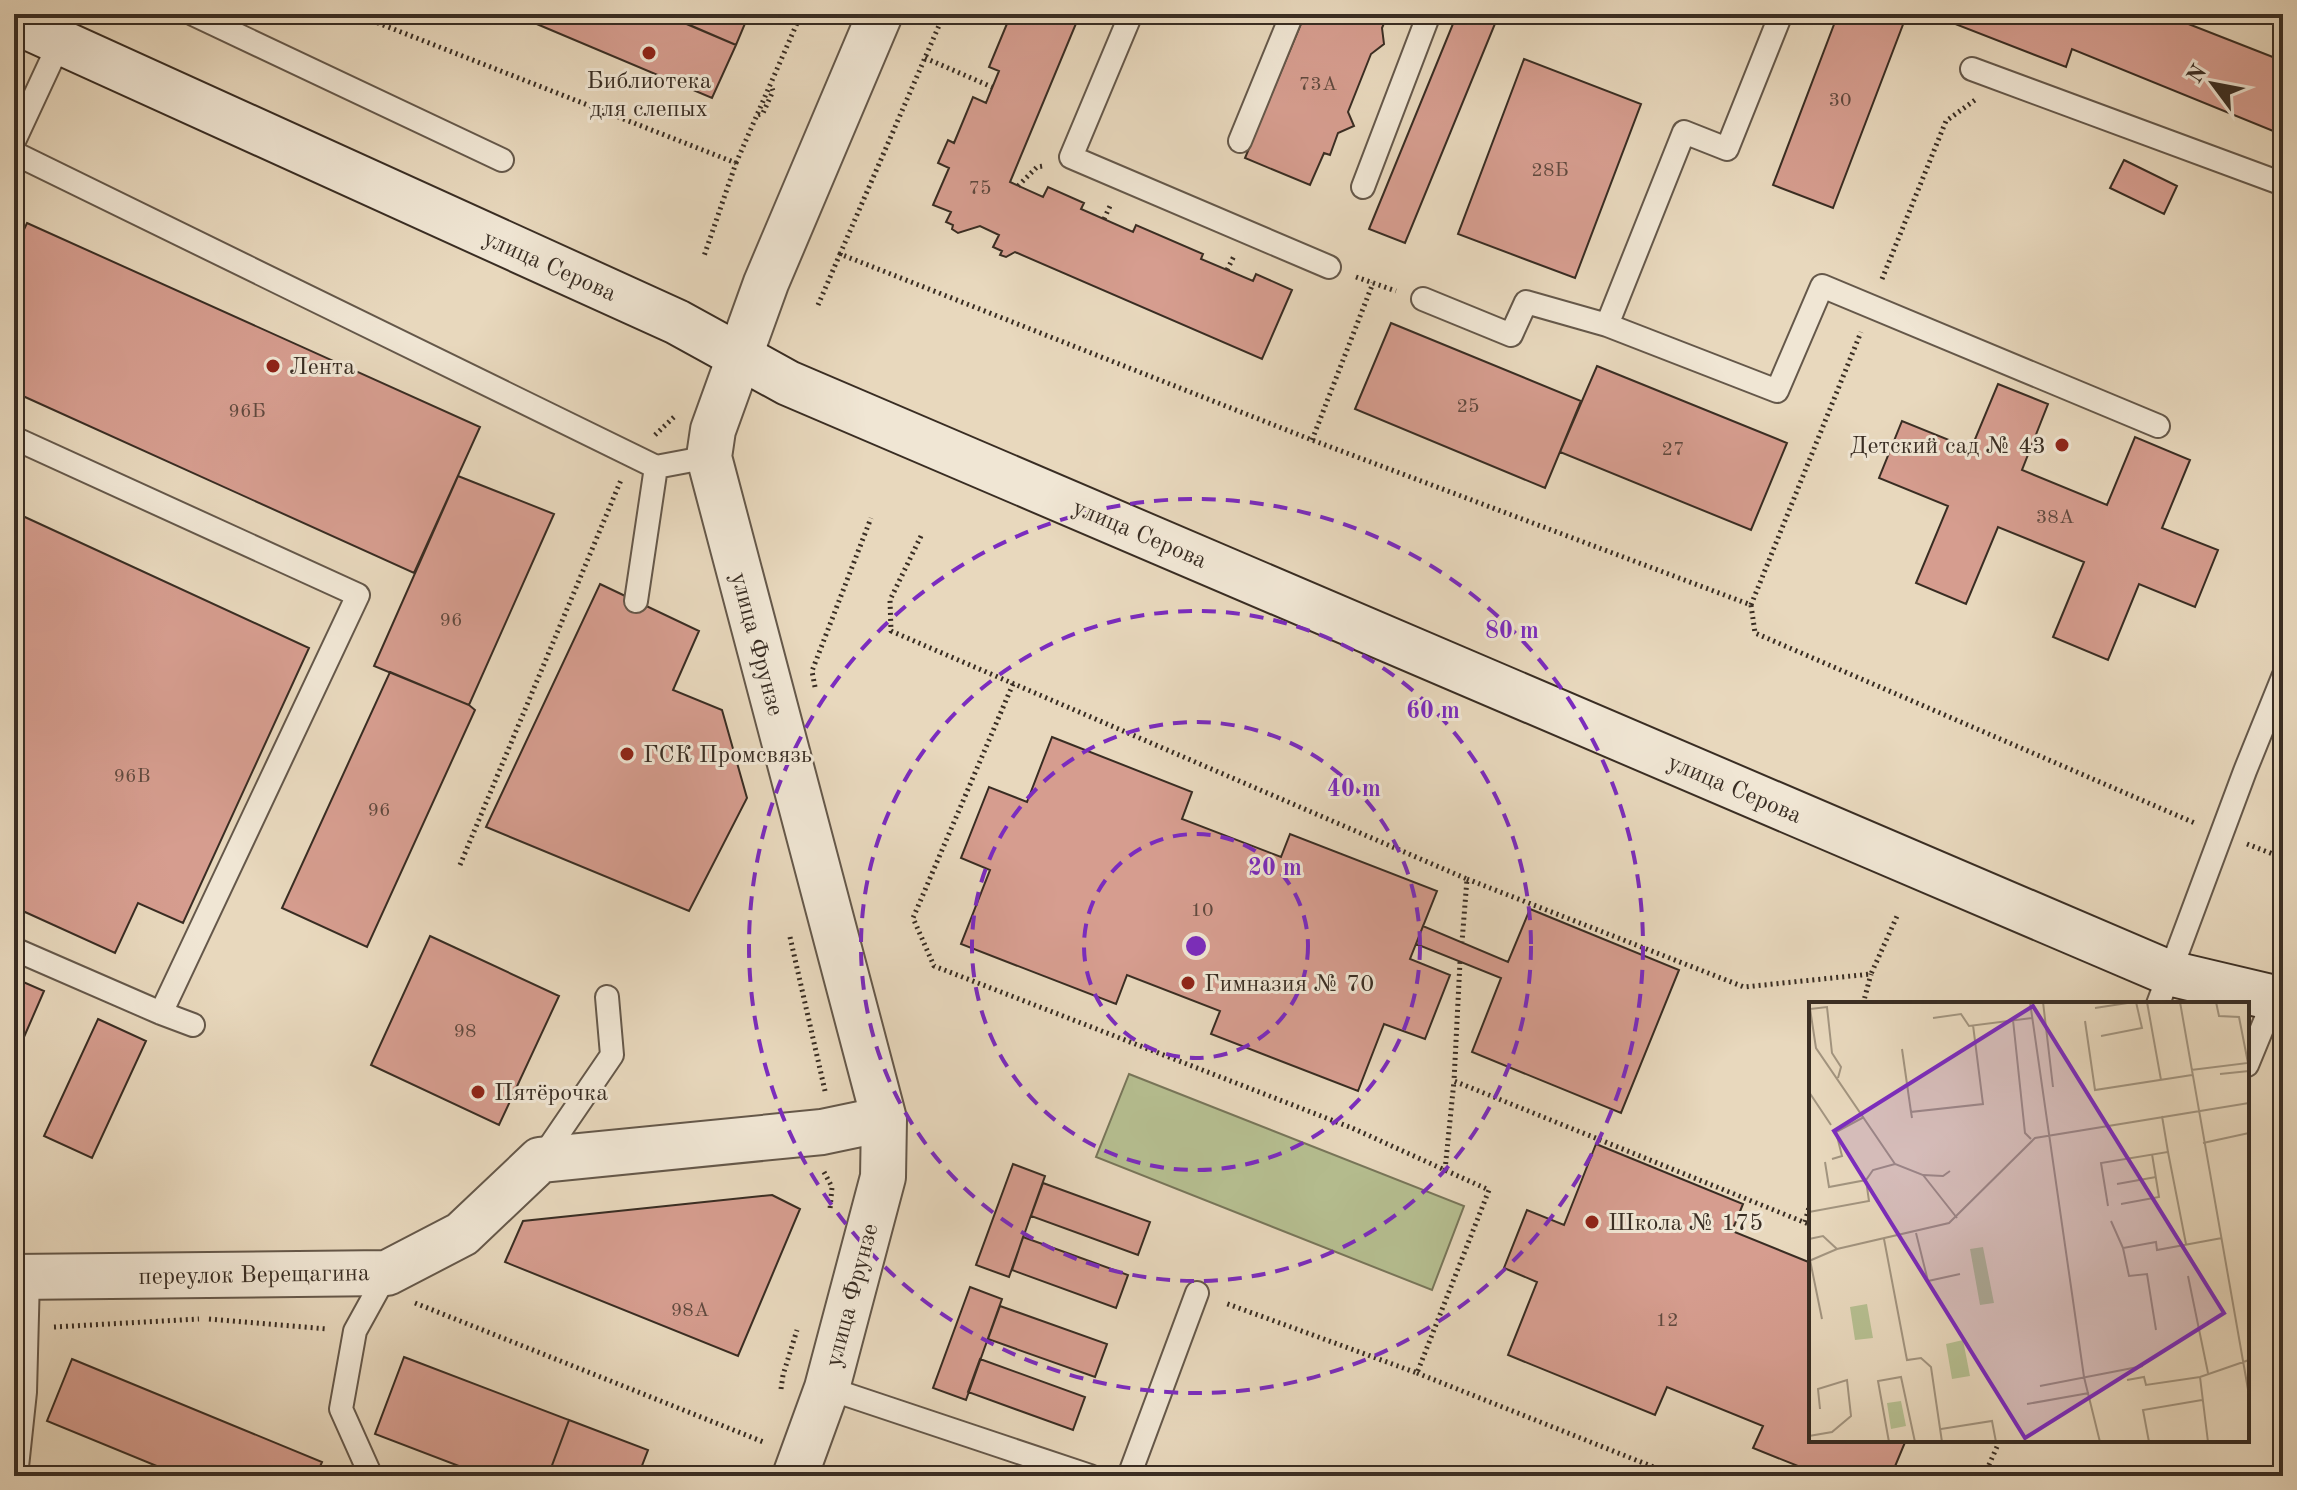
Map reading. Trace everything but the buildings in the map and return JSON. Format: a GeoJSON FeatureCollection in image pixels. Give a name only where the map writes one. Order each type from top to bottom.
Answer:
{"type":"FeatureCollection","features":[{"type":"Feature","properties":{"kind":"street","name":"улица Фрунзе"},"geometry":{"type":"LineString","coordinates":[[799,1467],[827,1388],[883,1177],[884,1119],[709,457],[713,430],[766,283],[880,14]]}},
{"type":"Feature","properties":{"kind":"street","name":"улица Серова"},"geometry":{"type":"LineString","coordinates":[[30,25],[677,322],[788,383],[2164,989],[2279,998]]}},
{"type":"Feature","properties":{"kind":"street"},"geometry":{"type":"LineString","coordinates":[[540,1160],[822,1132],[884,1119]]}},
{"type":"Feature","properties":{"kind":"street","name":"переулок Верещагина"},"geometry":{"type":"LineString","coordinates":[[21,1277],[401,1288],[540,1160]]}},
{"type":"Feature","properties":{"kind":"lane"},"geometry":{"type":"LineString","coordinates":[[193,14],[502,160]]}},
{"type":"Feature","properties":{"kind":"lane"},"geometry":{"type":"LineString","coordinates":[[1131,14],[1071,157],[1329,267]]}},
{"type":"Feature","properties":{"kind":"lane"},"geometry":{"type":"LineString","coordinates":[[1240,141],[1292,14]]}},
{"type":"Feature","properties":{"kind":"lane"},"geometry":{"type":"LineString","coordinates":[[1363,187],[1429,14]]}},
{"type":"Feature","properties":{"kind":"lane"},"geometry":{"type":"LineString","coordinates":[[1607,325],[1684,132],[1727,149],[1781,14]]}},
{"type":"Feature","properties":{"kind":"lane"},"geometry":{"type":"LineString","coordinates":[[14,141],[30,25]]}},
{"type":"Feature","properties":{"kind":"lane"},"geometry":{"type":"LineString","coordinates":[[1972,69],[2283,184]]}},
{"type":"Feature","properties":{"kind":"lane"},"geometry":{"type":"LineString","coordinates":[[14,153],[656,467],[709,457]]}},
{"type":"Feature","properties":{"kind":"lane"},"geometry":{"type":"LineString","coordinates":[[1423,299],[1511,335],[1526,302],[1607,325],[1777,391],[1822,286],[2158,426]]}},
{"type":"Feature","properties":{"kind":"lane"},"geometry":{"type":"LineString","coordinates":[[14,438],[358,595],[161,1013]]}},
{"type":"Feature","properties":{"kind":"lane"},"geometry":{"type":"LineString","coordinates":[[636,601],[656,467]]}},
{"type":"Feature","properties":{"kind":"lane"},"geometry":{"type":"LineString","coordinates":[[2164,989],[2283,677]]}},
{"type":"Feature","properties":{"kind":"lane"},"geometry":{"type":"LineString","coordinates":[[14,949],[193,1025]]}},
{"type":"Feature","properties":{"kind":"lane"},"geometry":{"type":"LineString","coordinates":[[540,1160],[612,1055],[607,997]]}},
{"type":"Feature","properties":{"kind":"lane"},"geometry":{"type":"LineString","coordinates":[[2249,1061],[2279,998]]}},
{"type":"Feature","properties":{"kind":"lane"},"geometry":{"type":"LineString","coordinates":[[16,1476],[25,1392],[21,1277]]}},
{"type":"Feature","properties":{"kind":"lane"},"geometry":{"type":"LineString","coordinates":[[371,1476],[341,1409],[355,1331],[401,1288]]}},
{"type":"Feature","properties":{"kind":"lane"},"geometry":{"type":"LineString","coordinates":[[1129,1476],[1197,1293]]}},
{"type":"Feature","properties":{"kind":"lane"},"geometry":{"type":"LineString","coordinates":[[827,1388],[1090,1476]]}},
{"type":"Feature","properties":{"kind":"path"},"geometry":{"type":"LineString","coordinates":[[355,14],[736,163]]}},
{"type":"Feature","properties":{"kind":"path"},"geometry":{"type":"LineString","coordinates":[[704,256],[736,163],[801,14]]}},
{"type":"Feature","properties":{"kind":"path"},"geometry":{"type":"LineString","coordinates":[[818,305],[944,14]]}},
{"type":"Feature","properties":{"kind":"path"},"geometry":{"type":"LineString","coordinates":[[925,58],[992,87]]}},
{"type":"Feature","properties":{"kind":"path"},"geometry":{"type":"LineString","coordinates":[[840,254],[1312,440],[1751,605],[1755,633],[2221,835],[2283,858]]}},
{"type":"Feature","properties":{"kind":"path"},"geometry":{"type":"LineString","coordinates":[[1329,267],[1423,299]]}},
{"type":"Feature","properties":{"kind":"path"},"geometry":{"type":"LineString","coordinates":[[1312,440],[1373,283]]}},
{"type":"Feature","properties":{"kind":"path"},"geometry":{"type":"LineString","coordinates":[[460,865],[631,456],[675,417]]}},
{"type":"Feature","properties":{"kind":"path"},"geometry":{"type":"LineString","coordinates":[[921,536],[890,600],[891,631],[1467,879],[1744,987],[1871,974]]}},
{"type":"Feature","properties":{"kind":"path"},"geometry":{"type":"LineString","coordinates":[[1013,684],[913,918],[934,966],[1352,1128],[1489,1190],[1417,1373]]}},
{"type":"Feature","properties":{"kind":"path"},"geometry":{"type":"LineString","coordinates":[[1462,942],[1467,879]]}},
{"type":"Feature","properties":{"kind":"path"},"geometry":{"type":"LineString","coordinates":[[1864,1002],[1871,974],[1898,914]]}},
{"type":"Feature","properties":{"kind":"path"},"geometry":{"type":"LineString","coordinates":[[1445,1170],[1454,1081],[1460,962]]}},
{"type":"Feature","properties":{"kind":"path"},"geometry":{"type":"LineString","coordinates":[[1454,1081],[1808,1224]]}},
{"type":"Feature","properties":{"kind":"path"},"geometry":{"type":"LineString","coordinates":[[401,1288],[799,1467]]}},
{"type":"Feature","properties":{"kind":"path"},"geometry":{"type":"LineString","coordinates":[[1197,1293],[1417,1373],[1676,1476]]}},
{"type":"Feature","properties":{"kind":"path"},"geometry":{"type":"LineString","coordinates":[[56,1326],[210,1319]]}},
{"type":"Feature","properties":{"kind":"path"},"geometry":{"type":"LineString","coordinates":[[1984,1476],[1999,1442]]}},
{"type":"Feature","properties":{"kind":"green space"},"geometry":{"type":"Polygon","coordinates":[[[1129,1074],[1464,1206],[1432,1290],[1096,1157],[1129,1074]]]}},
{"type":"Feature","properties":{"kind":"place","name":"Библиотека для слепых"},"geometry":{"type":"Point","coordinates":[649,53]}},
{"type":"Feature","properties":{"kind":"place","name":"Лента"},"geometry":{"type":"Point","coordinates":[273,366]}},
{"type":"Feature","properties":{"kind":"place","name":"Детский сад № 43"},"geometry":{"type":"Point","coordinates":[2062,445]}},
{"type":"Feature","properties":{"kind":"place","name":"ГСК Промсвязь"},"geometry":{"type":"Point","coordinates":[627,754]}},
{"type":"Feature","properties":{"kind":"place","name":"Гимназия № 70"},"geometry":{"type":"Point","coordinates":[1188,983]}},
{"type":"Feature","properties":{"kind":"place","name":"Пятёрочка"},"geometry":{"type":"Point","coordinates":[478,1092]}},
{"type":"Feature","properties":{"kind":"place","name":"Школа № 175"},"geometry":{"type":"Point","coordinates":[1592,1222]}}]}
